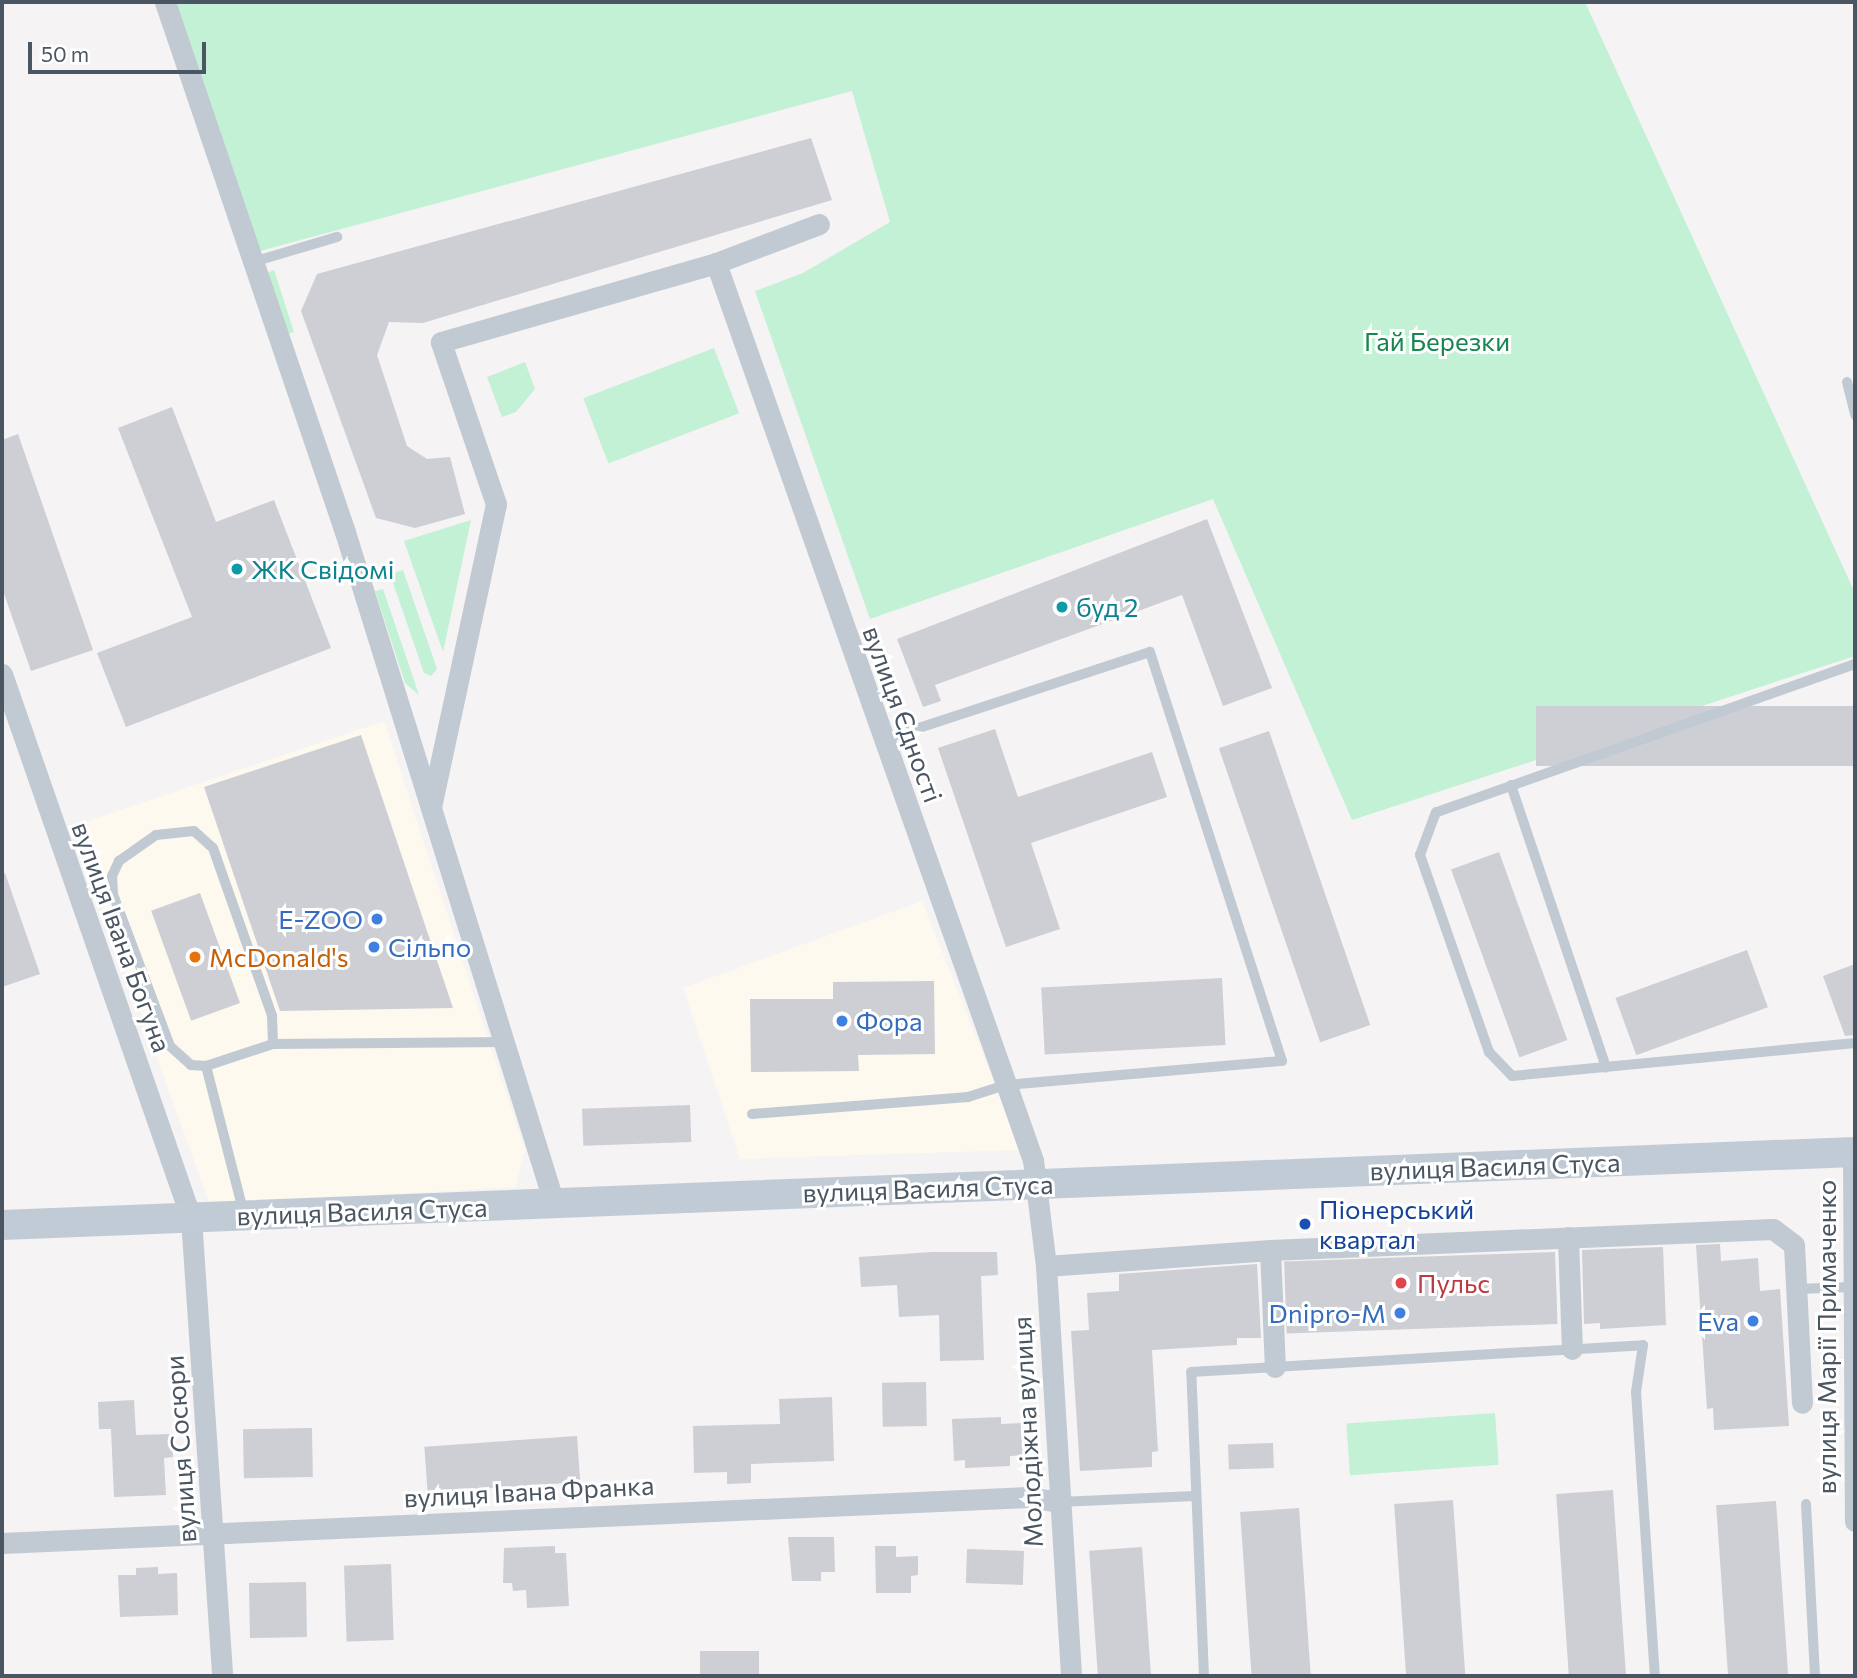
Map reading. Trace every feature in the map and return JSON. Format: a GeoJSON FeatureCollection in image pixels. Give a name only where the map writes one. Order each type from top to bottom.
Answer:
{"type":"FeatureCollection","features":[{"type":"Feature","properties":{"kind":"main road","name":"вулиця Василя Стуса"},"geometry":{"type":"LineString","coordinates":[[2,1225],[1854,1152]]}},
{"type":"Feature","properties":{"kind":"street"},"geometry":{"type":"LineString","coordinates":[[164,2],[345,532],[430,813],[506,1042],[554,1203]]}},
{"type":"Feature","properties":{"kind":"street"},"geometry":{"type":"LineString","coordinates":[[430,813],[496,504],[441,342],[716,263],[819,224]]}},
{"type":"Feature","properties":{"kind":"street","name":"вулиця Єдності"},"geometry":{"type":"LineString","coordinates":[[716,263],[1039,1184]]}},
{"type":"Feature","properties":{"kind":"street","name":"вулиця Івана Богуна"},"geometry":{"type":"LineString","coordinates":[[2,674],[191,1218]]}},
{"type":"Feature","properties":{"kind":"street","name":"вулиця Марії Примаченко"},"geometry":{"type":"LineString","coordinates":[[1854,1152],[1852,1287],[1855,1521]]}},
{"type":"Feature","properties":{"kind":"street","name":"Молодіжна вулиця"},"geometry":{"type":"LineString","coordinates":[[1039,1184],[1071,1676]]}},
{"type":"Feature","properties":{"kind":"street","name":"вулиця Сосюри"},"geometry":{"type":"LineString","coordinates":[[191,1218],[222,1676]]}},
{"type":"Feature","properties":{"kind":"street"},"geometry":{"type":"LineString","coordinates":[[1046,1266],[1270,1250],[1773,1228],[1794,1245],[1802,1403]]}},
{"type":"Feature","properties":{"kind":"street"},"geometry":{"type":"LineString","coordinates":[[1568,1237],[1572,1349]]}},
{"type":"Feature","properties":{"kind":"street"},"geometry":{"type":"LineString","coordinates":[[1270,1250],[1275,1367]]}},
{"type":"Feature","properties":{"kind":"street","name":"вулиця Івана Франка"},"geometry":{"type":"LineString","coordinates":[[2,1542],[214,1536],[590,1515],[1028,1497],[1059,1502]]}},
{"type":"Feature","properties":{"kind":"lane"},"geometry":{"type":"LineString","coordinates":[[253,262],[337,237]]}},
{"type":"Feature","properties":{"kind":"lane"},"geometry":{"type":"LineString","coordinates":[[1847,382],[1855,415]]}},
{"type":"Feature","properties":{"kind":"lane"},"geometry":{"type":"LineString","coordinates":[[752,1114],[968,1097],[1006,1085],[1282,1061],[1150,652],[882,740]]}},
{"type":"Feature","properties":{"kind":"lane"},"geometry":{"type":"LineString","coordinates":[[1855,664],[1436,812],[1420,855],[1489,1052],[1512,1076],[1855,1043]]}},
{"type":"Feature","properties":{"kind":"lane"},"geometry":{"type":"LineString","coordinates":[[1511,785],[1606,1067]]}},
{"type":"Feature","properties":{"kind":"lane"},"geometry":{"type":"LineString","coordinates":[[273,1044],[272,1016],[213,848],[194,831],[156,835],[119,861],[112,876],[113,894],[170,1046],[191,1065],[206,1066],[273,1044],[506,1042]]}},
{"type":"Feature","properties":{"kind":"lane"},"geometry":{"type":"LineString","coordinates":[[206,1066],[245,1216]]}},
{"type":"Feature","properties":{"kind":"lane"},"geometry":{"type":"LineString","coordinates":[[1796,1289],[1852,1287]]}},
{"type":"Feature","properties":{"kind":"lane"},"geometry":{"type":"LineString","coordinates":[[1204,1676],[1191,1372],[1643,1345],[1636,1392],[1655,1676]]}},
{"type":"Feature","properties":{"kind":"lane"},"geometry":{"type":"LineString","coordinates":[[1059,1502],[1195,1496]]}},
{"type":"Feature","properties":{"kind":"lane"},"geometry":{"type":"LineString","coordinates":[[1806,1504],[1815,1676]]}},
{"type":"Feature","properties":{"kind":"shaded area"},"geometry":{"type":"Polygon","coordinates":[[[384,721],[525,1151],[515,1187],[210,1205],[73,826],[384,721]]]}},
{"type":"Feature","properties":{"kind":"shaded area"},"geometry":{"type":"Polygon","coordinates":[[[922,901],[1021,1150],[740,1159],[683,988],[922,901]]]}},
{"type":"Feature","properties":{"kind":"green space","name":"Гай Березки"},"geometry":{"type":"Polygon","coordinates":[[[173,2],[1585,2],[1855,593],[1855,656],[1352,820],[1213,499],[870,619],[755,291],[803,273],[890,222],[852,91],[260,251],[173,2]]]}},
{"type":"Feature","properties":{"kind":"green space"},"geometry":{"type":"Polygon","coordinates":[[[274,270],[294,332],[288,334],[267,273],[274,270]]]}},
{"type":"Feature","properties":{"kind":"green space"},"geometry":{"type":"Polygon","coordinates":[[[714,348],[739,413],[608,464],[583,398],[714,348]]]}},
{"type":"Feature","properties":{"kind":"green space"},"geometry":{"type":"Polygon","coordinates":[[[525,362],[535,389],[516,412],[502,417],[487,377],[525,362]]]}},
{"type":"Feature","properties":{"kind":"green space"},"geometry":{"type":"Polygon","coordinates":[[[471,520],[443,652],[404,541],[471,520]]]}},
{"type":"Feature","properties":{"kind":"green space"},"geometry":{"type":"Polygon","coordinates":[[[403,570],[437,669],[431,676],[424,673],[390,574],[403,570]]]}},
{"type":"Feature","properties":{"kind":"green space"},"geometry":{"type":"Polygon","coordinates":[[[383,589],[419,695],[405,683],[375,591],[383,589]]]}},
{"type":"Feature","properties":{"kind":"green space"},"geometry":{"type":"Polygon","coordinates":[[[1495,1413],[1499,1465],[1350,1475],[1346,1423],[1495,1413]]]}},
{"type":"Feature","properties":{"kind":"building"},"geometry":{"type":"Polygon","coordinates":[[[811,138],[832,200],[423,323],[389,322],[377,355],[407,446],[427,459],[450,457],[465,514],[415,528],[376,518],[301,311],[317,274],[811,138]]]}},
{"type":"Feature","properties":{"kind":"building","name":"ЖК Свідомі"},"geometry":{"type":"Polygon","coordinates":[[[172,407],[216,522],[274,500],[331,648],[126,727],[97,653],[192,617],[118,428],[172,407]]]}},
{"type":"Feature","properties":{"kind":"building"},"geometry":{"type":"Polygon","coordinates":[[[18,434],[93,650],[31,671],[2,588],[2,440],[18,434]]]}},
{"type":"Feature","properties":{"kind":"building","name":"буд 2"},"geometry":{"type":"Polygon","coordinates":[[[1207,519],[1272,688],[1223,706],[1182,595],[935,685],[941,701],[923,707],[897,639],[1207,519]]]}},
{"type":"Feature","properties":{"kind":"building"},"geometry":{"type":"Polygon","coordinates":[[[1536,706],[1855,706],[1855,766],[1536,766],[1536,706]]]}},
{"type":"Feature","properties":{"kind":"building"},"geometry":{"type":"Polygon","coordinates":[[[995,729],[1018,797],[1152,752],[1167,797],[1031,843],[1060,929],[1006,947],[938,748],[995,729]]]}},
{"type":"Feature","properties":{"kind":"building"},"geometry":{"type":"Polygon","coordinates":[[[1269,731],[1370,1025],[1320,1042],[1219,748],[1269,731]]]}},
{"type":"Feature","properties":{"kind":"building"},"geometry":{"type":"Polygon","coordinates":[[[361,735],[453,1008],[280,1011],[204,787],[361,735]]]}},
{"type":"Feature","properties":{"kind":"building"},"geometry":{"type":"Polygon","coordinates":[[[1499,852],[1567,1040],[1519,1057],[1451,869],[1499,852]]]}},
{"type":"Feature","properties":{"kind":"building"},"geometry":{"type":"Polygon","coordinates":[[[5,873],[40,974],[2,987],[2,874],[5,873]]]}},
{"type":"Feature","properties":{"kind":"building","name":"McDonald's"},"geometry":{"type":"Polygon","coordinates":[[[200,893],[240,1003],[191,1021],[151,911],[200,893]]]}},
{"type":"Feature","properties":{"kind":"building"},"geometry":{"type":"Polygon","coordinates":[[[1747,950],[1768,1007],[1636,1055],[1615,998],[1747,950]]]}},
{"type":"Feature","properties":{"kind":"building"},"geometry":{"type":"Polygon","coordinates":[[[1855,964],[1855,1035],[1845,1036],[1823,976],[1855,964]]]}},
{"type":"Feature","properties":{"kind":"building"},"geometry":{"type":"Polygon","coordinates":[[[1222,978],[1226,1045],[1045,1054],[1041,987],[1222,978]]]}},
{"type":"Feature","properties":{"kind":"building"},"geometry":{"type":"Polygon","coordinates":[[[934,981],[935,1054],[858,1055],[859,1071],[751,1072],[750,999],[833,999],[833,982],[934,981]]]}},
{"type":"Feature","properties":{"kind":"building"},"geometry":{"type":"Polygon","coordinates":[[[690,1105],[691,1142],[583,1146],[582,1109],[690,1105]]]}},
{"type":"Feature","properties":{"kind":"building"},"geometry":{"type":"Polygon","coordinates":[[[1720,1244],[1721,1261],[1758,1258],[1760,1291],[1780,1289],[1789,1426],[1714,1430],[1713,1408],[1707,1409],[1696,1245],[1720,1244]]]}},
{"type":"Feature","properties":{"kind":"building"},"geometry":{"type":"Polygon","coordinates":[[[1663,1247],[1666,1325],[1600,1329],[1600,1323],[1584,1324],[1582,1250],[1663,1247]]]}},
{"type":"Feature","properties":{"kind":"building"},"geometry":{"type":"Polygon","coordinates":[[[932,1252],[997,1252],[998,1275],[981,1276],[984,1360],[940,1361],[939,1315],[899,1317],[897,1285],[861,1287],[859,1257],[932,1252]]]}},
{"type":"Feature","properties":{"kind":"building"},"geometry":{"type":"Polygon","coordinates":[[[1555,1252],[1558,1324],[1287,1333],[1284,1261],[1555,1252]]]}},
{"type":"Feature","properties":{"kind":"building"},"geometry":{"type":"Polygon","coordinates":[[[1257,1264],[1261,1338],[1237,1338],[1237,1345],[1152,1350],[1158,1451],[1152,1452],[1152,1467],[1080,1471],[1071,1331],[1089,1330],[1087,1293],[1119,1291],[1119,1274],[1257,1264]]]}},
{"type":"Feature","properties":{"kind":"building"},"geometry":{"type":"Polygon","coordinates":[[[926,1382],[927,1426],[883,1427],[882,1383],[926,1382]]]}},
{"type":"Feature","properties":{"kind":"building"},"geometry":{"type":"Polygon","coordinates":[[[832,1397],[834,1461],[751,1464],[751,1483],[727,1484],[727,1472],[694,1473],[693,1426],[780,1424],[779,1399],[832,1397]]]}},
{"type":"Feature","properties":{"kind":"building"},"geometry":{"type":"Polygon","coordinates":[[[134,1400],[136,1435],[172,1434],[173,1457],[164,1458],[166,1495],[114,1497],[111,1429],[99,1429],[98,1402],[134,1400]]]}},
{"type":"Feature","properties":{"kind":"building"},"geometry":{"type":"Polygon","coordinates":[[[1001,1417],[1001,1424],[1022,1423],[1024,1455],[1010,1456],[1010,1466],[965,1468],[965,1460],[954,1461],[952,1419],[1001,1417]]]}},
{"type":"Feature","properties":{"kind":"building"},"geometry":{"type":"Polygon","coordinates":[[[312,1428],[313,1477],[244,1478],[243,1429],[312,1428]]]}},
{"type":"Feature","properties":{"kind":"building"},"geometry":{"type":"Polygon","coordinates":[[[577,1436],[580,1482],[428,1493],[424,1447],[577,1436]]]}},
{"type":"Feature","properties":{"kind":"building"},"geometry":{"type":"Polygon","coordinates":[[[1273,1443],[1274,1468],[1229,1470],[1228,1445],[1273,1443]]]}},
{"type":"Feature","properties":{"kind":"building"},"geometry":{"type":"Polygon","coordinates":[[[1613,1490],[1626,1676],[1569,1676],[1556,1494],[1613,1490]]]}},
{"type":"Feature","properties":{"kind":"building"},"geometry":{"type":"Polygon","coordinates":[[[1453,1500],[1465,1676],[1406,1676],[1394,1504],[1453,1500]]]}},
{"type":"Feature","properties":{"kind":"building"},"geometry":{"type":"Polygon","coordinates":[[[1776,1501],[1788,1676],[1728,1676],[1716,1505],[1776,1501]]]}},
{"type":"Feature","properties":{"kind":"building"},"geometry":{"type":"Polygon","coordinates":[[[1299,1508],[1311,1676],[1252,1676],[1240,1512],[1299,1508]]]}},
{"type":"Feature","properties":{"kind":"building"},"geometry":{"type":"Polygon","coordinates":[[[788,1537],[834,1537],[835,1572],[821,1572],[821,1581],[792,1581],[788,1537]]]}},
{"type":"Feature","properties":{"kind":"building"},"geometry":{"type":"Polygon","coordinates":[[[555,1546],[555,1553],[566,1553],[569,1606],[527,1608],[526,1590],[513,1591],[512,1583],[503,1583],[504,1548],[555,1546]]]}},
{"type":"Feature","properties":{"kind":"building"},"geometry":{"type":"Polygon","coordinates":[[[875,1546],[896,1546],[896,1557],[918,1556],[918,1575],[911,1576],[911,1593],[876,1593],[875,1546]]]}},
{"type":"Feature","properties":{"kind":"building"},"geometry":{"type":"Polygon","coordinates":[[[1142,1547],[1151,1676],[1098,1676],[1089,1551],[1142,1547]]]}},
{"type":"Feature","properties":{"kind":"building"},"geometry":{"type":"Polygon","coordinates":[[[967,1549],[1024,1551],[1023,1585],[966,1583],[967,1549]]]}},
{"type":"Feature","properties":{"kind":"building"},"geometry":{"type":"Polygon","coordinates":[[[391,1564],[394,1640],[347,1642],[344,1566],[391,1564]]]}},
{"type":"Feature","properties":{"kind":"building"},"geometry":{"type":"Polygon","coordinates":[[[158,1567],[158,1574],[177,1573],[178,1615],[120,1617],[118,1575],[136,1575],[136,1568],[158,1567]]]}},
{"type":"Feature","properties":{"kind":"building"},"geometry":{"type":"Polygon","coordinates":[[[306,1582],[307,1637],[250,1638],[249,1583],[306,1582]]]}},
{"type":"Feature","properties":{"kind":"building"},"geometry":{"type":"Polygon","coordinates":[[[700,1651],[759,1651],[759,1676],[700,1676],[700,1651]]]}},
{"type":"Feature","properties":{"kind":"place","name":"ЖК Свідомі"},"geometry":{"type":"Point","coordinates":[237,569]}},
{"type":"Feature","properties":{"kind":"place","name":"буд 2"},"geometry":{"type":"Point","coordinates":[1062,607]}},
{"type":"Feature","properties":{"kind":"place","name":"E-ZOO"},"geometry":{"type":"Point","coordinates":[377,919]}},
{"type":"Feature","properties":{"kind":"place","name":"Сільпо"},"geometry":{"type":"Point","coordinates":[374,947]}},
{"type":"Feature","properties":{"kind":"place","name":"McDonald's"},"geometry":{"type":"Point","coordinates":[195,957]}},
{"type":"Feature","properties":{"kind":"place","name":"Фора"},"geometry":{"type":"Point","coordinates":[842,1021]}},
{"type":"Feature","properties":{"kind":"place","name":"Піонерський квартал"},"geometry":{"type":"Point","coordinates":[1305,1224]}},
{"type":"Feature","properties":{"kind":"place","name":"Пульс"},"geometry":{"type":"Point","coordinates":[1401,1283]}},
{"type":"Feature","properties":{"kind":"place","name":"Dnipro-M"},"geometry":{"type":"Point","coordinates":[1400,1313]}},
{"type":"Feature","properties":{"kind":"place","name":"Eva"},"geometry":{"type":"Point","coordinates":[1753,1321]}}]}
